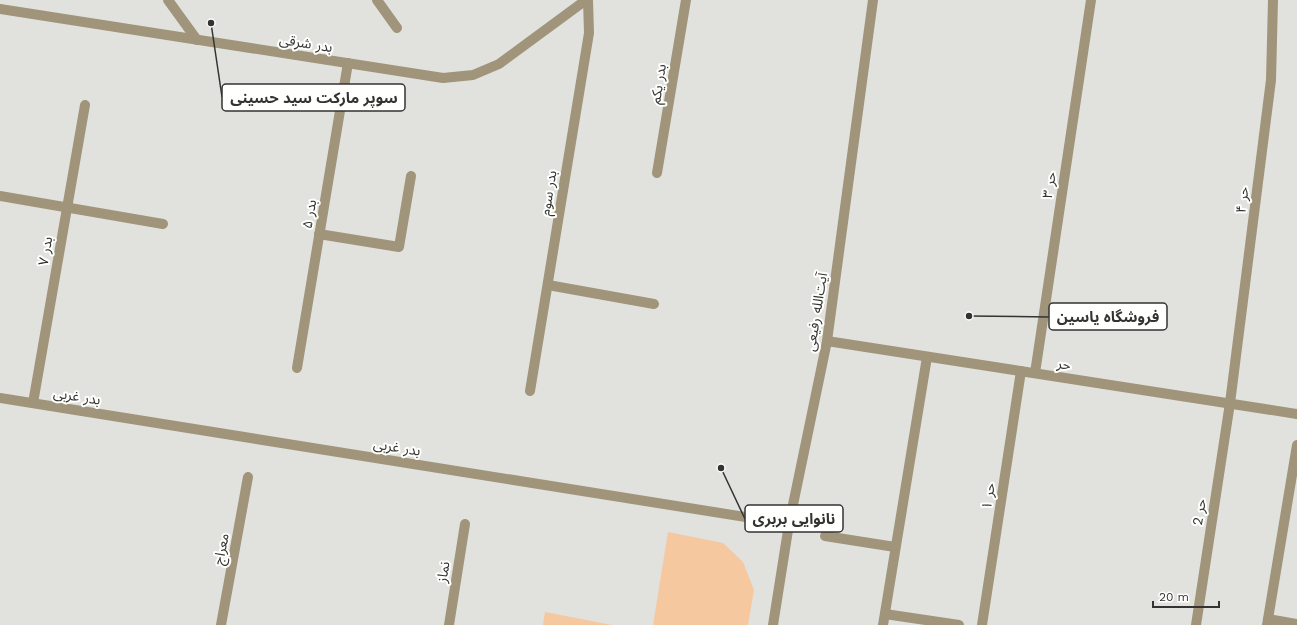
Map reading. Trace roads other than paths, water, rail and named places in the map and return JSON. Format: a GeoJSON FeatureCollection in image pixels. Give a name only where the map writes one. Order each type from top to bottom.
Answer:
{"type":"FeatureCollection","features":[{"type":"Feature","properties":{"kind":"street"},"geometry":{"type":"LineString","coordinates":[[168,0],[197,40]]}},
{"type":"Feature","properties":{"kind":"street"},"geometry":{"type":"LineString","coordinates":[[377,0],[397,28]]}},
{"type":"Feature","properties":{"kind":"street","name":"بدر شرقی"},"geometry":{"type":"LineString","coordinates":[[0,9],[443,78],[473,75],[499,64],[587,0]]}},
{"type":"Feature","properties":{"kind":"street","name":"بدر سوم"},"geometry":{"type":"LineString","coordinates":[[530,391],[589,33],[587,0]]}},
{"type":"Feature","properties":{"kind":"street","name":"بدر یکم"},"geometry":{"type":"LineString","coordinates":[[657,173],[686,0]]}},
{"type":"Feature","properties":{"kind":"street","name":"آیت‌الله رفیعی"},"geometry":{"type":"LineString","coordinates":[[773,625],[789,524],[826,342],[873,0]]}},
{"type":"Feature","properties":{"kind":"street","name":"حر ۳"},"geometry":{"type":"LineString","coordinates":[[1035,373],[1091,0]]}},
{"type":"Feature","properties":{"kind":"street","name":"حر ۴"},"geometry":{"type":"LineString","coordinates":[[1230,403],[1271,80],[1273,0]]}},
{"type":"Feature","properties":{"kind":"street","name":"بدر ۵"},"geometry":{"type":"LineString","coordinates":[[297,368],[348,63]]}},
{"type":"Feature","properties":{"kind":"street","name":"بدر ۷"},"geometry":{"type":"LineString","coordinates":[[33,403],[85,105]]}},
{"type":"Feature","properties":{"kind":"street"},"geometry":{"type":"LineString","coordinates":[[319,234],[399,247],[411,176]]}},
{"type":"Feature","properties":{"kind":"street"},"geometry":{"type":"LineString","coordinates":[[0,196],[163,224]]}},
{"type":"Feature","properties":{"kind":"street"},"geometry":{"type":"LineString","coordinates":[[548,285],[654,304]]}},
{"type":"Feature","properties":{"kind":"street","name":"حر"},"geometry":{"type":"LineString","coordinates":[[826,342],[1297,414]]}},
{"type":"Feature","properties":{"kind":"street"},"geometry":{"type":"LineString","coordinates":[[883,625],[928,357]]}},
{"type":"Feature","properties":{"kind":"street","name":"حر ۱"},"geometry":{"type":"LineString","coordinates":[[982,625],[1021,371]]}},
{"type":"Feature","properties":{"kind":"street","name":"بدر غربی"},"geometry":{"type":"LineString","coordinates":[[0,398],[789,524]]}},
{"type":"Feature","properties":{"kind":"street","name":"حر 2"},"geometry":{"type":"LineString","coordinates":[[1196,625],[1230,403]]}},
{"type":"Feature","properties":{"kind":"street"},"geometry":{"type":"LineString","coordinates":[[1297,445],[1267,622],[1297,624]]}},
{"type":"Feature","properties":{"kind":"street","name":"معراج"},"geometry":{"type":"LineString","coordinates":[[221,625],[248,477]]}},
{"type":"Feature","properties":{"kind":"street","name":"نماز"},"geometry":{"type":"LineString","coordinates":[[449,625],[465,524]]}},
{"type":"Feature","properties":{"kind":"street"},"geometry":{"type":"LineString","coordinates":[[825,536],[895,547]]}},
{"type":"Feature","properties":{"kind":"street"},"geometry":{"type":"LineString","coordinates":[[885,614],[960,625]]}},
{"type":"Feature","properties":{"kind":"place","name":"سوپر مارکت سید حسینی"},"geometry":{"type":"Point","coordinates":[211,23]}},
{"type":"Feature","properties":{"kind":"place","name":"فروشگاه یاسین"},"geometry":{"type":"Point","coordinates":[969,316]}},
{"type":"Feature","properties":{"kind":"place","name":"نانوایی بربری"},"geometry":{"type":"Point","coordinates":[721,468]}}]}
